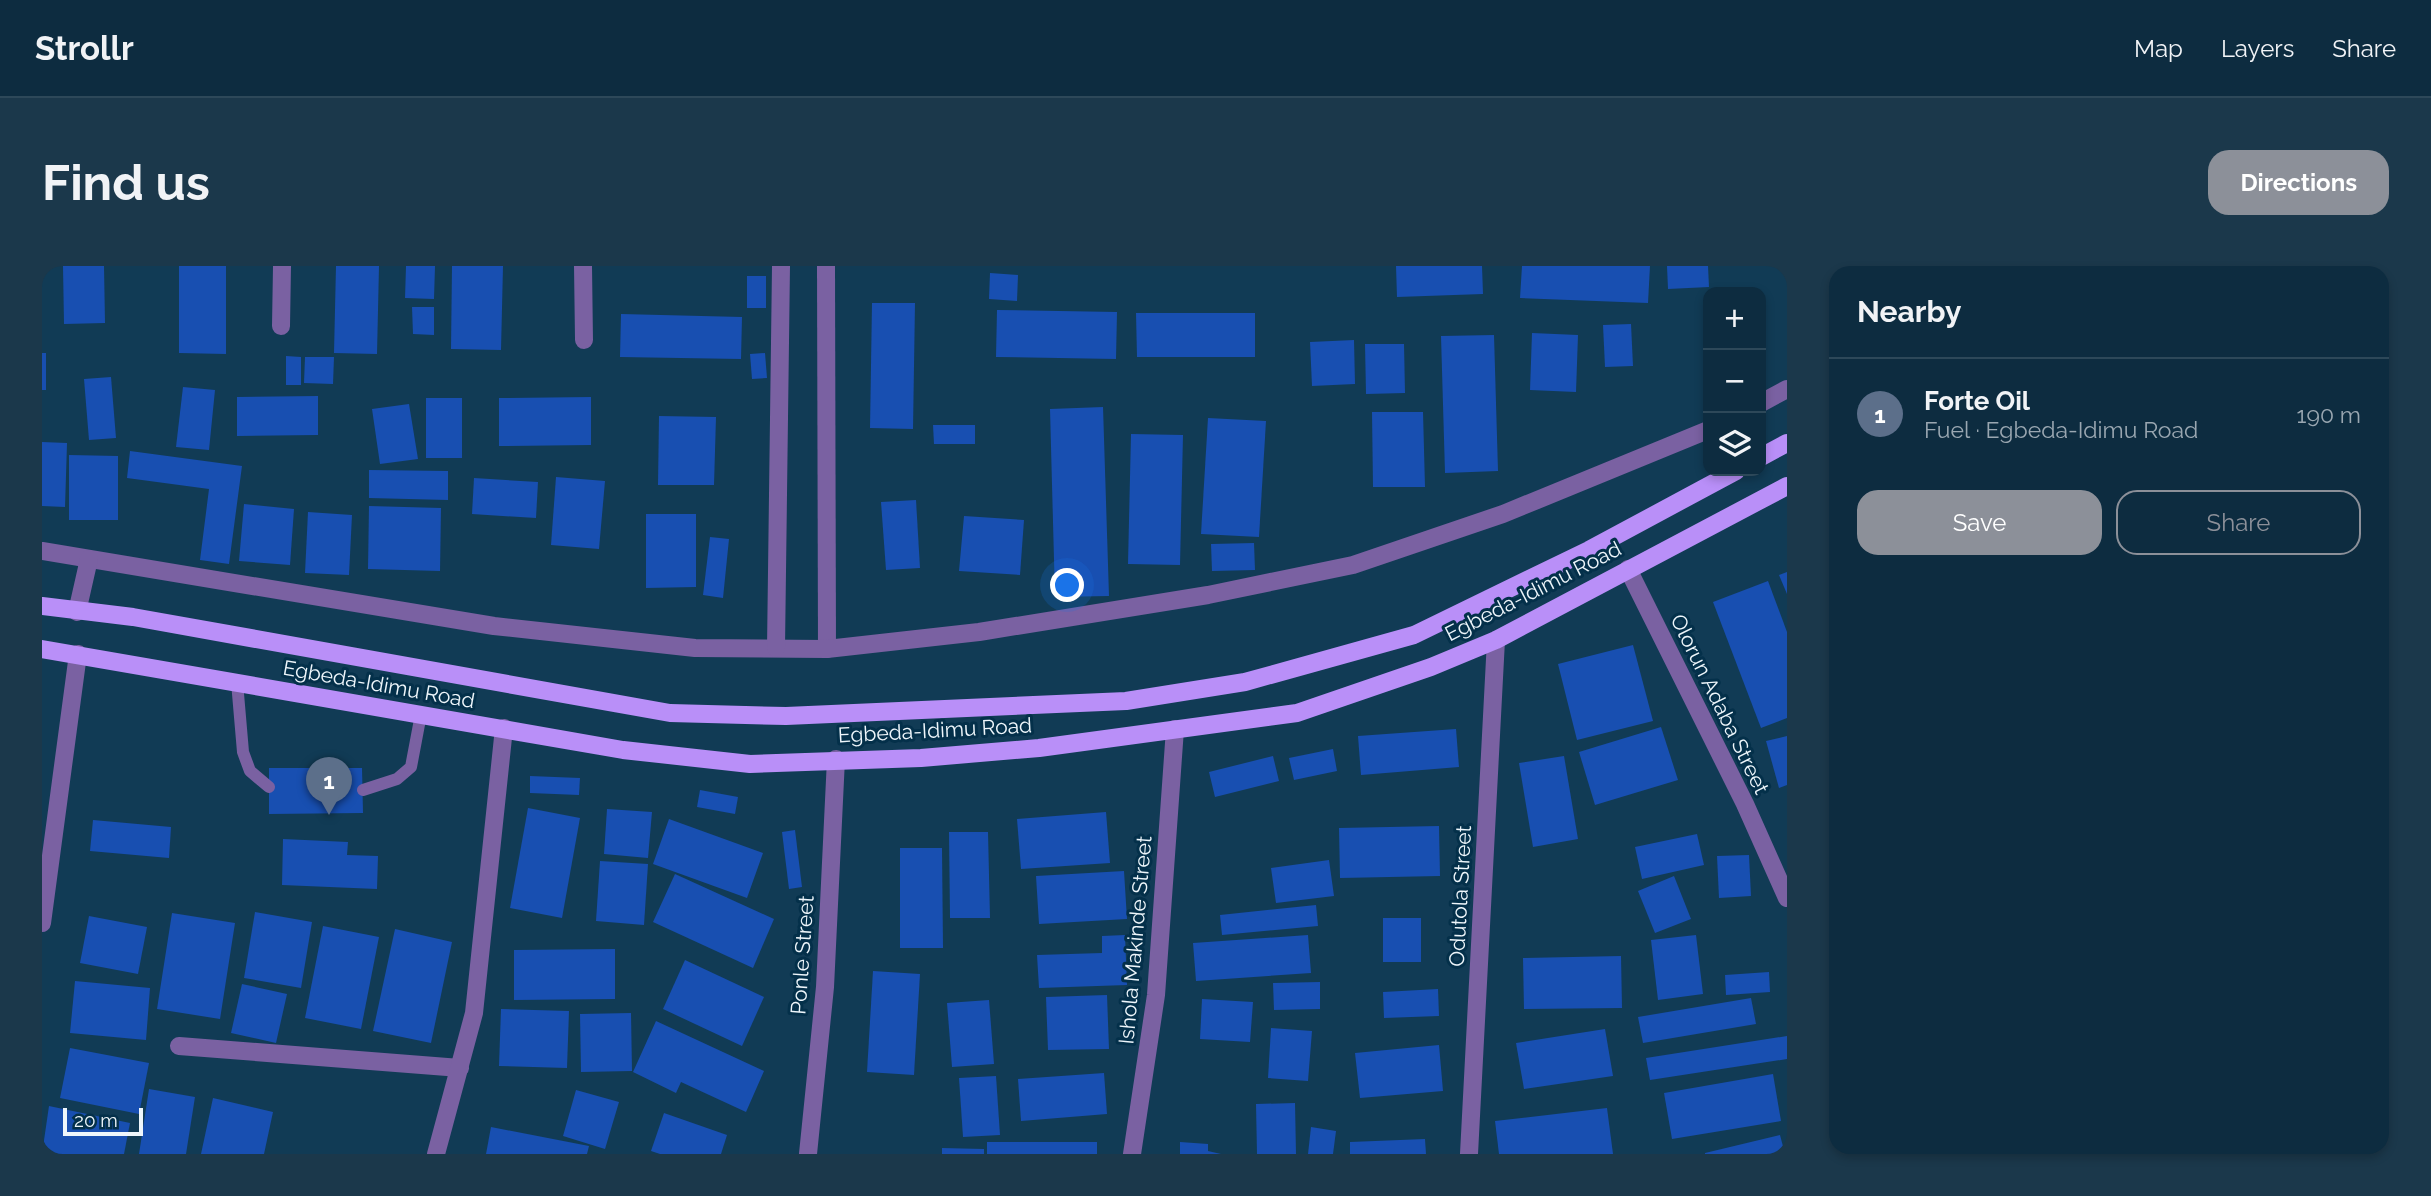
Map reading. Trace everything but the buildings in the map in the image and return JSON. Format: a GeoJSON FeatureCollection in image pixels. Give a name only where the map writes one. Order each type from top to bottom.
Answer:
{"type":"FeatureCollection","features":[{"type":"Feature","properties":{"kind":"main road"},"geometry":{"type":"LineString","coordinates":[[1766,454],[1787,443]]}},
{"type":"Feature","properties":{"kind":"main road","name":"Egbeda-Idimu Road"},"geometry":{"type":"LineString","coordinates":[[42,606],[133,617],[670,713],[786,716],[1126,701],[1245,682],[1414,635],[1589,550],[1727,476]]}},
{"type":"Feature","properties":{"kind":"main road","name":"Egbeda-Idimu Road"},"geometry":{"type":"LineString","coordinates":[[42,649],[623,750],[750,764],[836,758],[921,758],[1026,749],[1297,713],[1496,640],[1787,486]]}},
{"type":"Feature","properties":{"kind":"street"},"geometry":{"type":"LineString","coordinates":[[281,326],[282,266]]}},
{"type":"Feature","properties":{"kind":"street"},"geometry":{"type":"LineString","coordinates":[[583,266],[584,340]]}},
{"type":"Feature","properties":{"kind":"street"},"geometry":{"type":"LineString","coordinates":[[776,648],[781,266]]}},
{"type":"Feature","properties":{"kind":"street"},"geometry":{"type":"LineString","coordinates":[[826,266],[827,649]]}},
{"type":"Feature","properties":{"kind":"street"},"geometry":{"type":"LineString","coordinates":[[1766,400],[1787,389]]}},
{"type":"Feature","properties":{"kind":"street"},"geometry":{"type":"LineString","coordinates":[[42,551],[494,626],[695,648],[827,649],[1060,619],[1208,595],[1353,565],[1503,514],[1703,432]]}},
{"type":"Feature","properties":{"kind":"street"},"geometry":{"type":"LineString","coordinates":[[77,612],[89,559]]}},
{"type":"Feature","properties":{"kind":"street","name":"Olorun Adaba Street"},"geometry":{"type":"LineString","coordinates":[[1628,569],[1745,804],[1787,898]]}},
{"type":"Feature","properties":{"kind":"street","name":"Odutola Street"},"geometry":{"type":"LineString","coordinates":[[1469,1154],[1496,640]]}},
{"type":"Feature","properties":{"kind":"street"},"geometry":{"type":"LineString","coordinates":[[42,923],[78,654]]}},
{"type":"Feature","properties":{"kind":"street"},"geometry":{"type":"LineString","coordinates":[[436,1154],[474,1013],[504,729]]}},
{"type":"Feature","properties":{"kind":"street","name":"Ishola Makinde Street"},"geometry":{"type":"LineString","coordinates":[[1132,1154],[1156,995],[1175,729]]}},
{"type":"Feature","properties":{"kind":"street","name":"Ponle Street"},"geometry":{"type":"LineString","coordinates":[[808,1154],[825,987],[836,758]]}},
{"type":"Feature","properties":{"kind":"street"},"geometry":{"type":"LineString","coordinates":[[178,1046],[460,1068]]}},
{"type":"Feature","properties":{"kind":"lane"},"geometry":{"type":"LineString","coordinates":[[237,682],[243,752],[250,771],[269,787]]}},
{"type":"Feature","properties":{"kind":"lane"},"geometry":{"type":"LineString","coordinates":[[363,790],[397,779],[411,767],[421,714]]}},
{"type":"Feature","properties":{"kind":"place","name":"Forte Oil"},"geometry":{"type":"Point","coordinates":[329,815]}}]}
